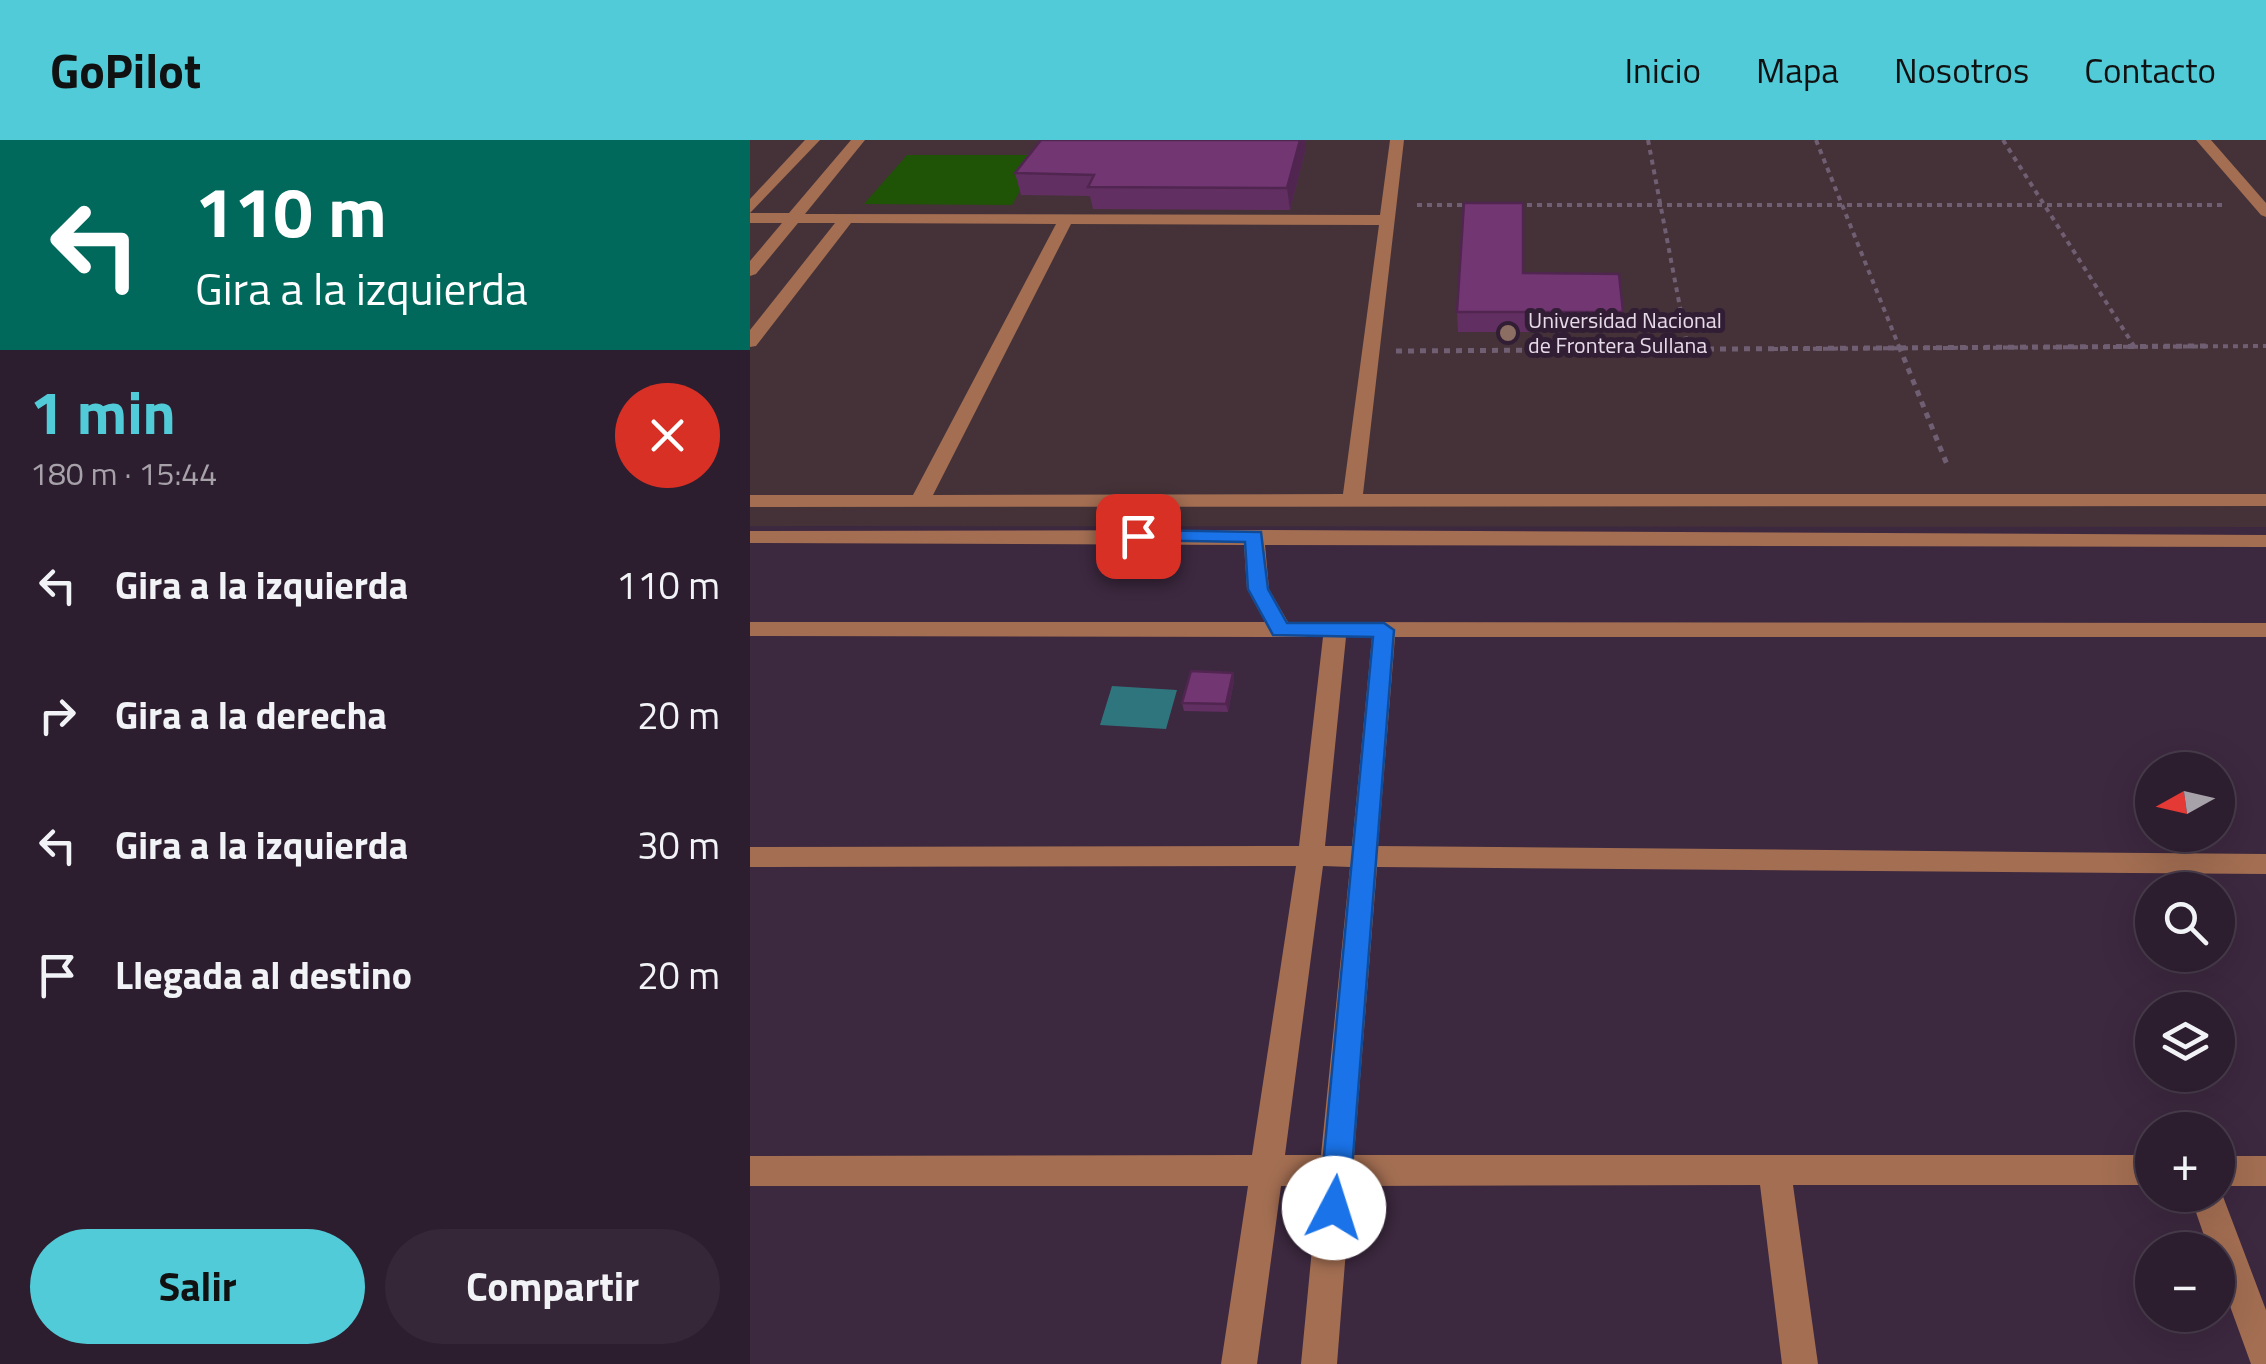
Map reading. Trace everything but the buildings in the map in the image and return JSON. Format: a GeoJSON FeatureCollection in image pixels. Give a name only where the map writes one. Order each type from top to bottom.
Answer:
{"type":"FeatureCollection","features":[{"type":"Feature","properties":{"kind":"street"},"geometry":{"type":"LineString","coordinates":[[750,208],[813,140]]}},
{"type":"Feature","properties":{"kind":"street"},"geometry":{"type":"LineString","coordinates":[[750,270],[858,140]]}},
{"type":"Feature","properties":{"kind":"street"},"geometry":{"type":"LineString","coordinates":[[1352,500],[1397,140]]}},
{"type":"Feature","properties":{"kind":"street"},"geometry":{"type":"LineString","coordinates":[[2202,140],[2263,208]]}},
{"type":"Feature","properties":{"kind":"street"},"geometry":{"type":"LineString","coordinates":[[750,218],[1066,219],[1387,213]]}},
{"type":"Feature","properties":{"kind":"street"},"geometry":{"type":"LineString","coordinates":[[750,342],[848,218]]}},
{"type":"Feature","properties":{"kind":"street"},"geometry":{"type":"LineString","coordinates":[[920,500],[1066,219]]}},
{"type":"Feature","properties":{"kind":"street"},"geometry":{"type":"LineString","coordinates":[[750,500],[2266,500]]}},
{"type":"Feature","properties":{"kind":"street"},"geometry":{"type":"LineString","coordinates":[[1254,536],[1258,589],[1281,630]]}},
{"type":"Feature","properties":{"kind":"street"},"geometry":{"type":"LineString","coordinates":[[750,537],[2266,541]]}},
{"type":"Feature","properties":{"kind":"street"},"geometry":{"type":"LineString","coordinates":[[750,629],[2263,635]]}},
{"type":"Feature","properties":{"kind":"street"},"geometry":{"type":"LineString","coordinates":[[1239,1364],[1311,856],[1335,630]]}},
{"type":"Feature","properties":{"kind":"street"},"geometry":{"type":"LineString","coordinates":[[1319,1364],[1384,630]]}},
{"type":"Feature","properties":{"kind":"street"},"geometry":{"type":"LineString","coordinates":[[750,857],[1311,856],[2266,864]]}},
{"type":"Feature","properties":{"kind":"street"},"geometry":{"type":"LineString","coordinates":[[750,1172],[1265,1168],[2135,1170]]}},
{"type":"Feature","properties":{"kind":"street"},"geometry":{"type":"LineString","coordinates":[[1774,1169],[1800,1364]]}},
{"type":"Feature","properties":{"kind":"street"},"geometry":{"type":"LineString","coordinates":[[2235,1170],[2266,1170]]}},
{"type":"Feature","properties":{"kind":"street"},"geometry":{"type":"LineString","coordinates":[[2212,1212],[2266,1358]]}},
{"type":"Feature","properties":{"kind":"path"},"geometry":{"type":"LineString","coordinates":[[1648,140],[1688,349]]}},
{"type":"Feature","properties":{"kind":"path"},"geometry":{"type":"LineString","coordinates":[[1816,140],[1948,467]]}},
{"type":"Feature","properties":{"kind":"path"},"geometry":{"type":"LineString","coordinates":[[2003,140],[2135,347]]}},
{"type":"Feature","properties":{"kind":"path"},"geometry":{"type":"LineString","coordinates":[[1505,205],[2046,204],[2263,208]]}},
{"type":"Feature","properties":{"kind":"path"},"geometry":{"type":"LineString","coordinates":[[1387,213],[1486,205]]}},
{"type":"Feature","properties":{"kind":"path"},"geometry":{"type":"LineString","coordinates":[[1370,351],[2266,346]]}},
{"type":"Feature","properties":{"kind":"shaded area","name":"Universidad Nacional de Frontera Sullana"},"geometry":{"type":"Polygon","coordinates":[[[750,140],[2266,140],[2266,527],[750,526],[750,140]]]}},
{"type":"Feature","properties":{"kind":"shaded area"},"geometry":{"type":"Polygon","coordinates":[[[1112,686],[1177,690],[1166,729],[1100,725],[1112,686]]]}},
{"type":"Feature","properties":{"kind":"green space"},"geometry":{"type":"Polygon","coordinates":[[[907,155],[1040,155],[1012,205],[864,204],[907,155]]]}},
{"type":"Feature","properties":{"kind":"place","name":"Universidad Nacional de Frontera Sullana"},"geometry":{"type":"Point","coordinates":[1508,333]}},
{"type":"Feature","properties":{"kind":"route"},"geometry":{"type":"LineString","coordinates":[[1138,536],[1254,536],[1258,589],[1281,630],[1384,630],[1334,1208]]}}]}
